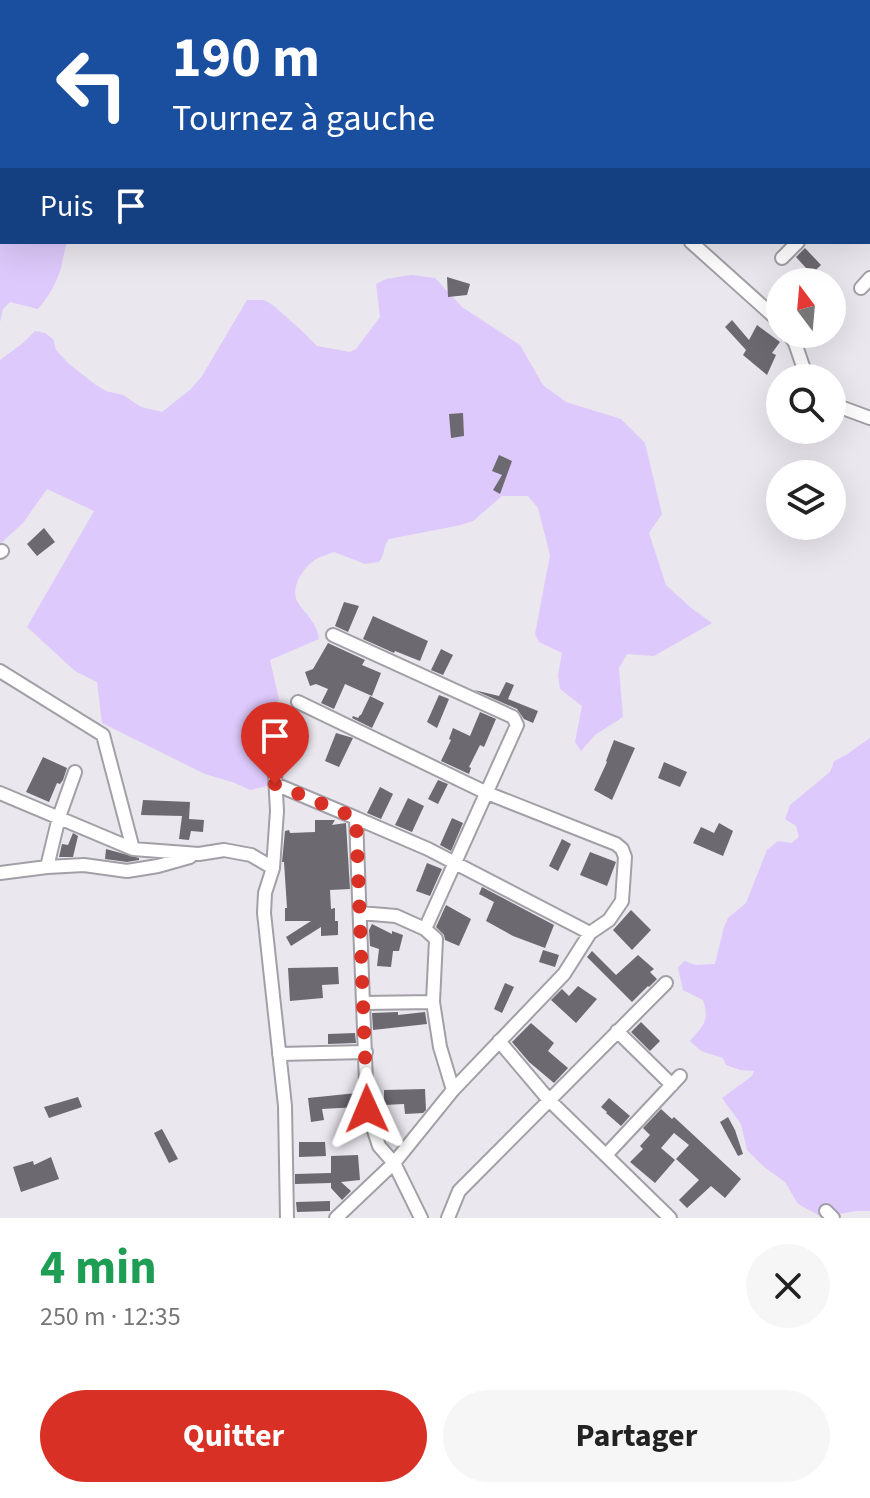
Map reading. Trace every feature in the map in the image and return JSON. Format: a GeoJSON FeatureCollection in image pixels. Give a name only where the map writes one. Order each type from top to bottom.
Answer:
{"type":"FeatureCollection","features":[{"type":"Feature","properties":{"kind":"street"},"geometry":{"type":"LineString","coordinates":[[693,244],[766,309]]}},
{"type":"Feature","properties":{"kind":"street"},"geometry":{"type":"LineString","coordinates":[[782,258],[796,244]]}},
{"type":"Feature","properties":{"kind":"street"},"geometry":{"type":"LineString","coordinates":[[846,409],[870,418]]}},
{"type":"Feature","properties":{"kind":"street"},"geometry":{"type":"LineString","coordinates":[[333,635],[513,717],[517,725],[425,929]]}},
{"type":"Feature","properties":{"kind":"street"},"geometry":{"type":"LineString","coordinates":[[0,671],[103,735],[133,849]]}},
{"type":"Feature","properties":{"kind":"street"},"geometry":{"type":"LineString","coordinates":[[298,702],[487,793],[616,844],[625,857],[622,901],[609,920],[590,933],[564,974],[453,1090],[394,1163],[336,1218]]}},
{"type":"Feature","properties":{"kind":"street"},"geometry":{"type":"LineString","coordinates":[[273,739],[277,811],[273,868],[265,893],[264,913],[285,1106],[287,1218]]}},
{"type":"Feature","properties":{"kind":"street"},"geometry":{"type":"LineString","coordinates":[[47,867],[59,817],[75,772]]}},
{"type":"Feature","properties":{"kind":"street"},"geometry":{"type":"LineString","coordinates":[[275,784],[456,863],[590,933]]}},
{"type":"Feature","properties":{"kind":"street"},"geometry":{"type":"LineString","coordinates":[[0,793],[133,849],[199,854]]}},
{"type":"Feature","properties":{"kind":"street"},"geometry":{"type":"LineString","coordinates":[[356,818],[367,1109],[379,1146],[394,1163],[421,1218]]}},
{"type":"Feature","properties":{"kind":"street"},"geometry":{"type":"LineString","coordinates":[[0,873],[84,865],[127,871],[224,850],[251,855],[273,868]]}},
{"type":"Feature","properties":{"kind":"street"},"geometry":{"type":"LineString","coordinates":[[360,913],[396,916],[425,929],[436,939],[433,1002],[440,1047],[453,1090]]}},
{"type":"Feature","properties":{"kind":"street"},"geometry":{"type":"LineString","coordinates":[[448,1218],[459,1191],[666,983]]}},
{"type":"Feature","properties":{"kind":"street"},"geometry":{"type":"LineString","coordinates":[[363,1003],[433,1002]]}},
{"type":"Feature","properties":{"kind":"street"},"geometry":{"type":"LineString","coordinates":[[606,1155],[676,1080],[617,1031]]}},
{"type":"Feature","properties":{"kind":"street"},"geometry":{"type":"LineString","coordinates":[[499,1041],[549,1100],[670,1218]]}},
{"type":"Feature","properties":{"kind":"street"},"geometry":{"type":"LineString","coordinates":[[279,1054],[366,1052]]}},
{"type":"Feature","properties":{"kind":"shaded area"},"geometry":{"type":"Polygon","coordinates":[[[0,244],[67,244],[57,279],[38,309],[10,302],[3,309],[0,322],[0,244]]]}},
{"type":"Feature","properties":{"kind":"shaded area"},"geometry":{"type":"Polygon","coordinates":[[[411,275],[435,278],[462,307],[520,345],[543,385],[566,402],[621,419],[645,443],[662,514],[649,533],[666,585],[712,623],[654,656],[627,654],[619,668],[623,717],[595,735],[581,751],[575,742],[582,706],[560,689],[558,675],[562,653],[539,642],[535,634],[550,555],[538,508],[528,496],[502,496],[473,521],[389,539],[379,562],[365,564],[334,552],[312,562],[304,570],[296,585],[295,596],[313,623],[319,639],[270,660],[279,699],[270,713],[282,721],[280,733],[286,753],[273,774],[272,785],[250,790],[205,774],[102,723],[97,682],[75,671],[27,627],[94,511],[47,489],[23,523],[0,544],[0,360],[35,331],[45,333],[53,339],[56,350],[69,364],[96,385],[123,395],[141,407],[162,412],[202,376],[247,300],[264,300],[274,306],[317,346],[350,352],[356,349],[380,317],[376,284],[411,275]]]}},
{"type":"Feature","properties":{"kind":"shaded area"},"geometry":{"type":"Polygon","coordinates":[[[870,738],[870,1211],[822,1217],[798,1204],[785,1182],[747,1150],[741,1124],[722,1098],[752,1076],[754,1071],[726,1065],[723,1058],[701,1051],[690,1041],[704,1023],[706,1013],[703,1000],[683,990],[678,968],[684,961],[696,965],[715,964],[728,918],[746,903],[767,850],[778,841],[791,843],[799,837],[796,826],[785,819],[790,805],[830,772],[834,761],[870,738]]]}},
{"type":"Feature","properties":{"kind":"building"},"geometry":{"type":"Polygon","coordinates":[[[805,248],[821,265],[806,268],[796,257],[805,248]]]}},
{"type":"Feature","properties":{"kind":"building"},"geometry":{"type":"Polygon","coordinates":[[[447,277],[470,284],[467,295],[448,297],[447,277]]]}},
{"type":"Feature","properties":{"kind":"building"},"geometry":{"type":"Polygon","coordinates":[[[732,320],[749,340],[757,325],[766,332],[766,348],[776,348],[772,353],[776,355],[772,364],[766,364],[766,374],[743,355],[746,350],[725,327],[732,320]]]}},
{"type":"Feature","properties":{"kind":"building"},"geometry":{"type":"Polygon","coordinates":[[[463,413],[464,436],[451,438],[449,414],[463,413]]]}},
{"type":"Feature","properties":{"kind":"building"},"geometry":{"type":"Polygon","coordinates":[[[499,455],[512,461],[500,494],[493,490],[502,475],[492,471],[499,455]]]}},
{"type":"Feature","properties":{"kind":"building"},"geometry":{"type":"Polygon","coordinates":[[[44,528],[55,542],[37,556],[27,544],[44,528]]]}},
{"type":"Feature","properties":{"kind":"building"},"geometry":{"type":"Polygon","coordinates":[[[344,602],[359,606],[348,632],[335,626],[344,602]]]}},
{"type":"Feature","properties":{"kind":"building"},"geometry":{"type":"Polygon","coordinates":[[[373,616],[428,641],[420,661],[363,639],[373,616]]]}},
{"type":"Feature","properties":{"kind":"building"},"geometry":{"type":"Polygon","coordinates":[[[328,643],[365,660],[362,665],[381,673],[372,696],[345,684],[334,709],[321,703],[328,689],[316,684],[310,686],[305,672],[313,669],[328,643]]]}},
{"type":"Feature","properties":{"kind":"building"},"geometry":{"type":"Polygon","coordinates":[[[441,649],[453,655],[443,675],[431,670],[441,649]]]}},
{"type":"Feature","properties":{"kind":"building"},"geometry":{"type":"Polygon","coordinates":[[[506,682],[514,685],[508,699],[538,711],[533,723],[524,719],[517,709],[474,690],[499,696],[506,682]]]}},
{"type":"Feature","properties":{"kind":"building"},"geometry":{"type":"Polygon","coordinates":[[[439,695],[449,699],[437,728],[427,722],[439,695]]]}},
{"type":"Feature","properties":{"kind":"building"},"geometry":{"type":"Polygon","coordinates":[[[370,696],[384,703],[372,728],[352,718],[361,715],[370,696]]]}},
{"type":"Feature","properties":{"kind":"building"},"geometry":{"type":"Polygon","coordinates":[[[480,712],[496,719],[484,747],[480,745],[469,767],[469,774],[441,761],[453,728],[470,736],[480,712]]]}},
{"type":"Feature","properties":{"kind":"building"},"geometry":{"type":"Polygon","coordinates":[[[336,733],[353,738],[339,767],[325,761],[336,733]]]}},
{"type":"Feature","properties":{"kind":"building"},"geometry":{"type":"Polygon","coordinates":[[[614,740],[635,748],[612,800],[594,790],[614,740]]]}},
{"type":"Feature","properties":{"kind":"building"},"geometry":{"type":"Polygon","coordinates":[[[43,757],[67,768],[49,802],[26,792],[43,757]]]}},
{"type":"Feature","properties":{"kind":"building"},"geometry":{"type":"Polygon","coordinates":[[[664,762],[687,772],[680,787],[658,778],[664,762]]]}},
{"type":"Feature","properties":{"kind":"building"},"geometry":{"type":"Polygon","coordinates":[[[438,780],[448,784],[438,804],[428,799],[438,780]]]}},
{"type":"Feature","properties":{"kind":"building"},"geometry":{"type":"Polygon","coordinates":[[[380,787],[393,794],[381,819],[367,813],[380,787]]]}},
{"type":"Feature","properties":{"kind":"building"},"geometry":{"type":"Polygon","coordinates":[[[408,798],[424,806],[412,832],[395,825],[408,798]]]}},
{"type":"Feature","properties":{"kind":"building"},"geometry":{"type":"Polygon","coordinates":[[[143,800],[190,802],[189,819],[204,820],[203,832],[191,831],[189,840],[179,839],[182,816],[141,815],[143,800]]]}},
{"type":"Feature","properties":{"kind":"building"},"geometry":{"type":"Polygon","coordinates":[[[452,818],[463,823],[451,851],[440,845],[452,818]]]}},
{"type":"Feature","properties":{"kind":"building"},"geometry":{"type":"Polygon","coordinates":[[[315,820],[335,820],[332,825],[346,823],[350,889],[330,890],[331,909],[335,908],[335,921],[338,921],[338,935],[321,936],[321,927],[291,946],[286,937],[311,921],[285,921],[287,908],[282,862],[285,831],[315,832],[315,820]]]}},
{"type":"Feature","properties":{"kind":"building"},"geometry":{"type":"Polygon","coordinates":[[[719,823],[733,831],[723,856],[693,843],[701,827],[714,833],[719,823]]]}},
{"type":"Feature","properties":{"kind":"building"},"geometry":{"type":"Polygon","coordinates":[[[73,833],[78,836],[73,857],[59,857],[62,844],[68,845],[73,833]]]}},
{"type":"Feature","properties":{"kind":"building"},"geometry":{"type":"Polygon","coordinates":[[[562,839],[571,844],[558,871],[549,866],[562,839]]]}},
{"type":"Feature","properties":{"kind":"building"},"geometry":{"type":"Polygon","coordinates":[[[106,849],[139,858],[139,860],[105,859],[106,849]]]}},
{"type":"Feature","properties":{"kind":"building"},"geometry":{"type":"Polygon","coordinates":[[[590,852],[616,862],[607,886],[580,875],[590,852]]]}},
{"type":"Feature","properties":{"kind":"building"},"geometry":{"type":"Polygon","coordinates":[[[427,863],[442,869],[430,896],[416,891],[427,863]]]}},
{"type":"Feature","properties":{"kind":"building"},"geometry":{"type":"Polygon","coordinates":[[[482,887],[554,925],[545,948],[513,936],[486,921],[494,902],[479,894],[482,887]]]}},
{"type":"Feature","properties":{"kind":"building"},"geometry":{"type":"Polygon","coordinates":[[[446,905],[471,919],[459,946],[445,940],[436,927],[446,905]]]}},
{"type":"Feature","properties":{"kind":"building"},"geometry":{"type":"Polygon","coordinates":[[[631,910],[651,930],[632,950],[613,930],[631,910]]]}},
{"type":"Feature","properties":{"kind":"building"},"geometry":{"type":"Polygon","coordinates":[[[372,924],[392,934],[392,931],[403,935],[399,951],[393,951],[391,967],[377,966],[379,949],[370,946],[369,930],[372,924]]]}},
{"type":"Feature","properties":{"kind":"building"},"geometry":{"type":"Polygon","coordinates":[[[543,950],[559,955],[555,967],[539,962],[543,950]]]}},
{"type":"Feature","properties":{"kind":"building"},"geometry":{"type":"Polygon","coordinates":[[[592,951],[616,975],[638,955],[654,969],[650,972],[657,979],[632,1002],[587,957],[592,951]]]}},
{"type":"Feature","properties":{"kind":"building"},"geometry":{"type":"Polygon","coordinates":[[[338,967],[339,984],[322,985],[323,998],[290,1001],[288,968],[338,967]]]}},
{"type":"Feature","properties":{"kind":"building"},"geometry":{"type":"Polygon","coordinates":[[[505,983],[514,987],[502,1013],[494,1009],[505,983]]]}},
{"type":"Feature","properties":{"kind":"building"},"geometry":{"type":"Polygon","coordinates":[[[578,986],[597,999],[576,1023],[551,1000],[562,989],[569,996],[578,986]]]}},
{"type":"Feature","properties":{"kind":"building"},"geometry":{"type":"Polygon","coordinates":[[[398,1012],[398,1015],[425,1012],[427,1024],[373,1030],[372,1013],[398,1012]]]}},
{"type":"Feature","properties":{"kind":"building"},"geometry":{"type":"Polygon","coordinates":[[[641,1022],[660,1041],[650,1051],[631,1032],[641,1022]]]}},
{"type":"Feature","properties":{"kind":"building"},"geometry":{"type":"Polygon","coordinates":[[[531,1023],[554,1043],[548,1051],[568,1068],[554,1083],[529,1062],[512,1042],[531,1023]]]}},
{"type":"Feature","properties":{"kind":"building"},"geometry":{"type":"Polygon","coordinates":[[[355,1033],[356,1043],[328,1044],[328,1034],[355,1033]]]}},
{"type":"Feature","properties":{"kind":"building"},"geometry":{"type":"Polygon","coordinates":[[[425,1089],[426,1110],[423,1113],[405,1114],[404,1104],[384,1105],[384,1090],[425,1089]]]}},
{"type":"Feature","properties":{"kind":"building"},"geometry":{"type":"Polygon","coordinates":[[[357,1093],[358,1107],[322,1109],[324,1120],[311,1122],[308,1098],[357,1093]]]}},
{"type":"Feature","properties":{"kind":"building"},"geometry":{"type":"Polygon","coordinates":[[[78,1097],[82,1107],[49,1118],[44,1107],[78,1097]]]}},
{"type":"Feature","properties":{"kind":"building"},"geometry":{"type":"Polygon","coordinates":[[[609,1098],[630,1116],[621,1126],[601,1107],[609,1098]]]}},
{"type":"Feature","properties":{"kind":"building"},"geometry":{"type":"Polygon","coordinates":[[[661,1109],[672,1119],[674,1117],[741,1179],[725,1198],[711,1186],[687,1208],[679,1200],[699,1180],[676,1159],[689,1145],[674,1133],[661,1148],[675,1160],[655,1183],[630,1162],[643,1149],[640,1146],[650,1135],[643,1128],[661,1109]]]}},
{"type":"Feature","properties":{"kind":"building"},"geometry":{"type":"Polygon","coordinates":[[[728,1117],[743,1154],[738,1156],[720,1122],[728,1117]]]}},
{"type":"Feature","properties":{"kind":"building"},"geometry":{"type":"Polygon","coordinates":[[[162,1129],[178,1159],[169,1163],[154,1133],[162,1129]]]}},
{"type":"Feature","properties":{"kind":"building"},"geometry":{"type":"Polygon","coordinates":[[[299,1142],[325,1142],[326,1156],[299,1157],[299,1142]]]}},
{"type":"Feature","properties":{"kind":"building"},"geometry":{"type":"Polygon","coordinates":[[[358,1155],[360,1180],[341,1182],[351,1191],[342,1200],[331,1188],[331,1183],[295,1184],[295,1174],[331,1173],[331,1156],[358,1155]]]}},
{"type":"Feature","properties":{"kind":"building"},"geometry":{"type":"Polygon","coordinates":[[[51,1157],[59,1179],[21,1192],[13,1167],[33,1161],[34,1165],[51,1157]]]}},
{"type":"Feature","properties":{"kind":"building"},"geometry":{"type":"Polygon","coordinates":[[[330,1201],[330,1211],[297,1212],[296,1202],[330,1201]]]}},
{"type":"Feature","properties":{"kind":"route"},"geometry":{"type":"LineString","coordinates":[[275,784],[356,818],[367,1109]]}}]}
